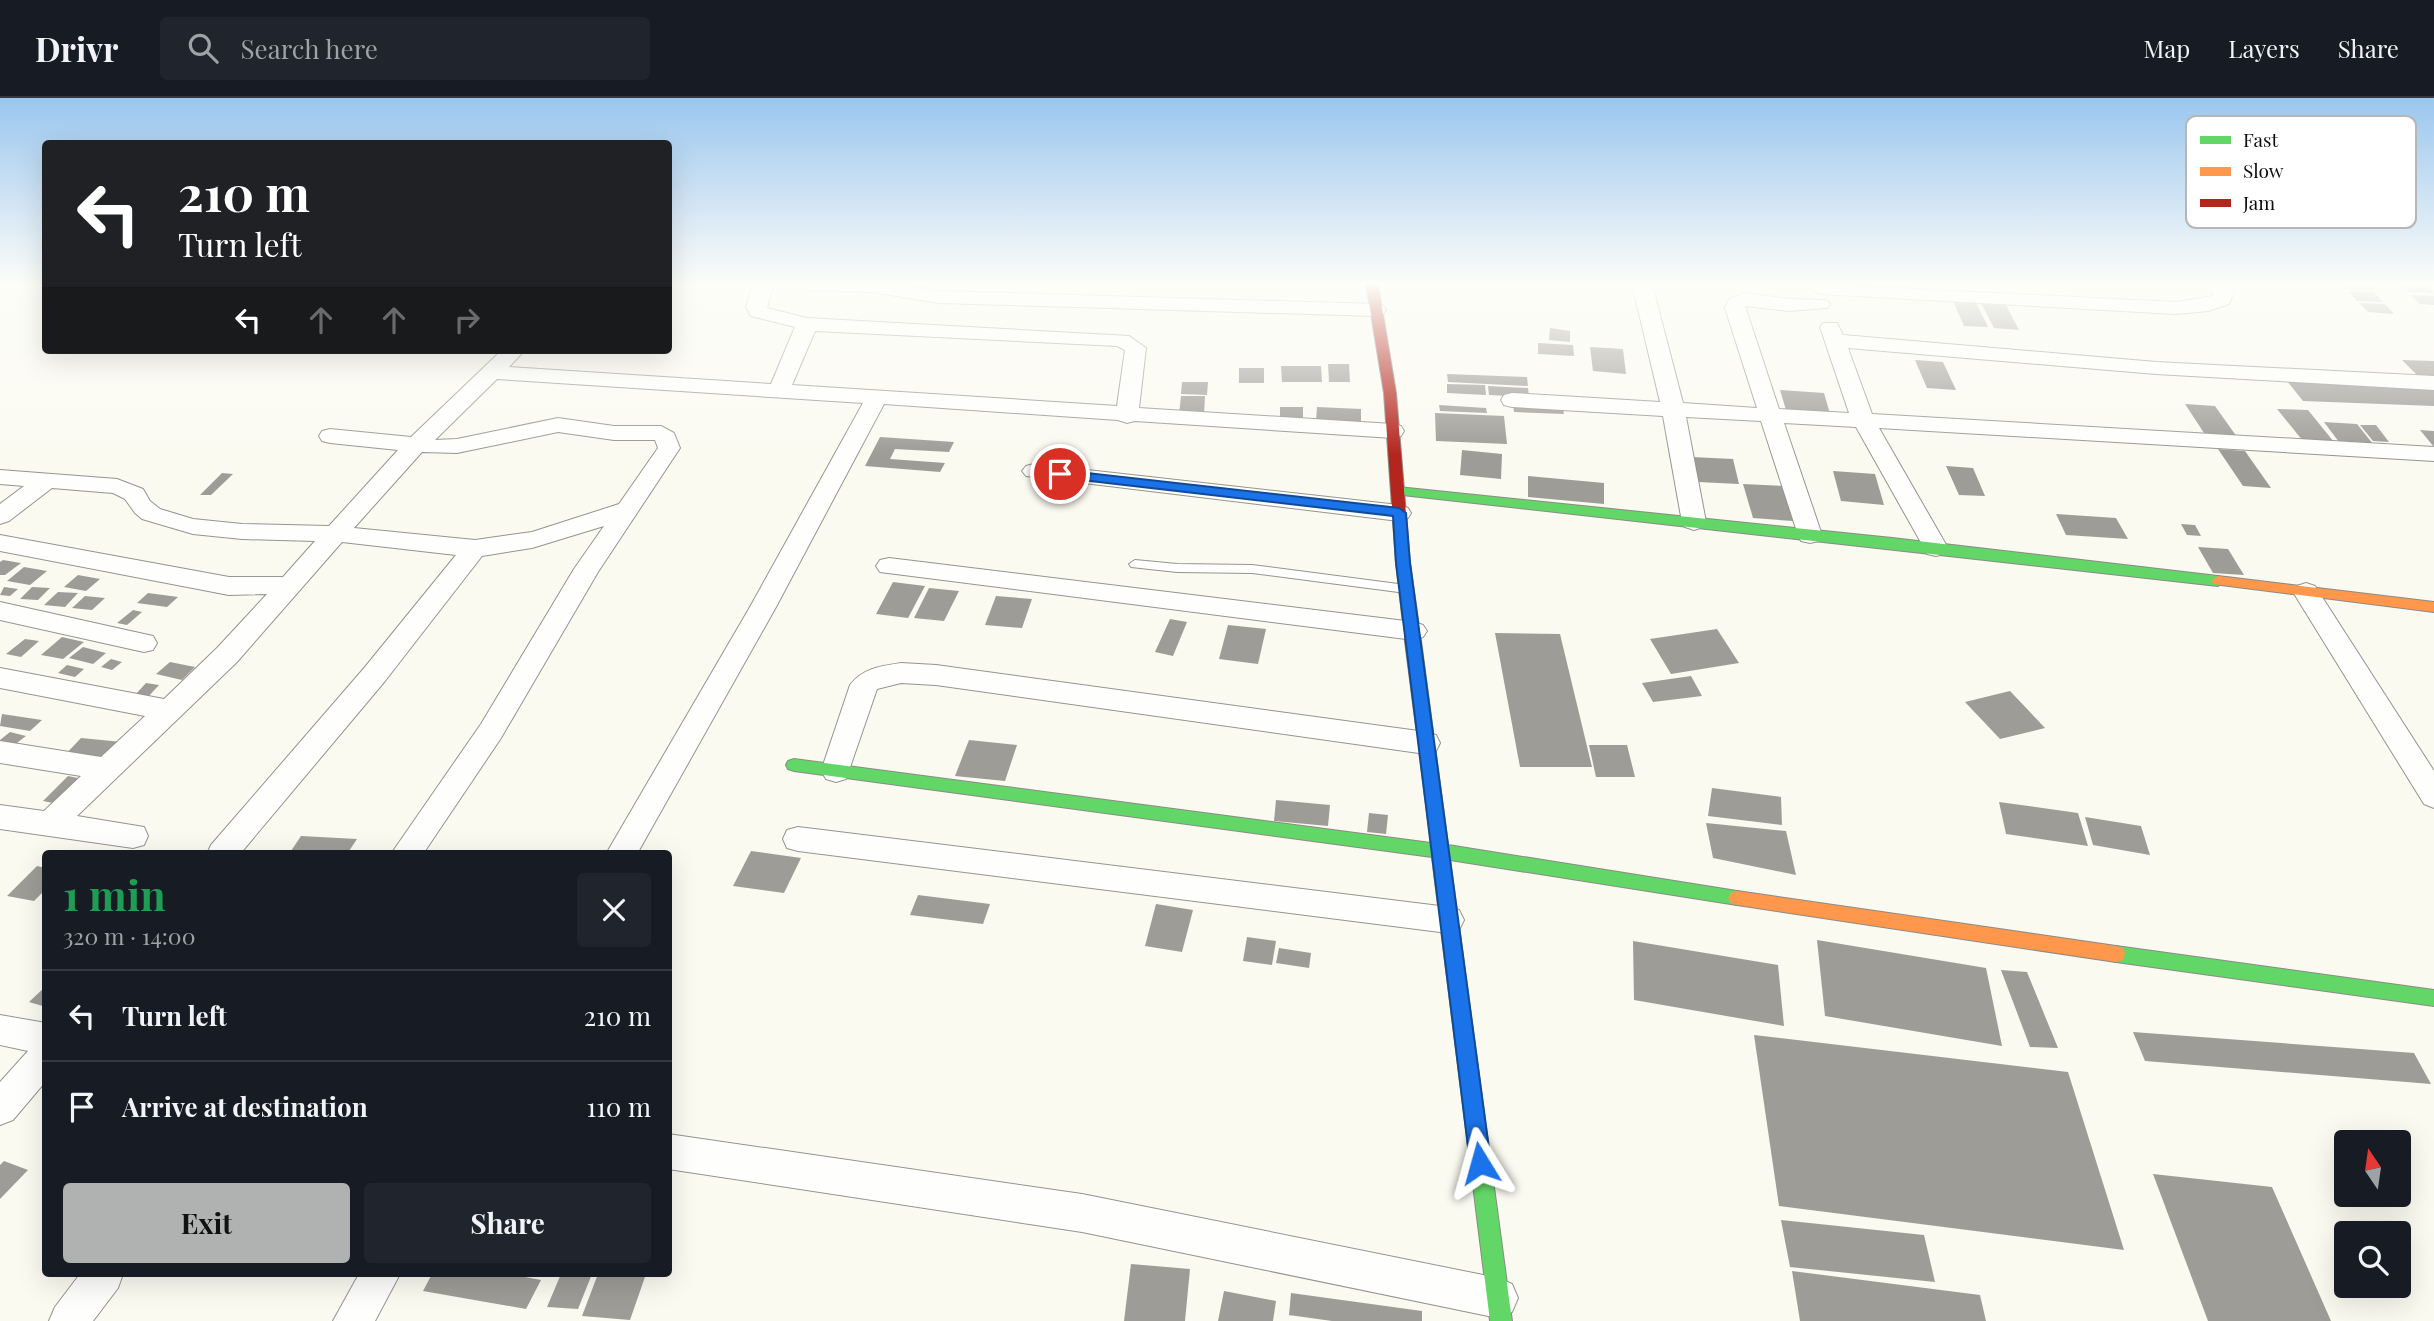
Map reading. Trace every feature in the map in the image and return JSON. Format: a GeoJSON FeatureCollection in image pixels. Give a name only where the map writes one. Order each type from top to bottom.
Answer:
{"type":"FeatureCollection","features":[{"type":"Feature","properties":{"kind":"street"},"geometry":{"type":"LineString","coordinates":[[779,391],[800,341]]}},
{"type":"Feature","properties":{"kind":"street"},"geometry":{"type":"LineString","coordinates":[[1124,341],[1136,348],[1127,416]]}},
{"type":"Feature","properties":{"kind":"street"},"geometry":{"type":"LineString","coordinates":[[672,1152],[1082,1213],[1500,1309],[1448,920],[1414,631],[1406,589],[1393,431],[1380,341]]}},
{"type":"Feature","properties":{"kind":"street"},"geometry":{"type":"LineString","coordinates":[[1656,341],[1673,409],[1694,522]]}},
{"type":"Feature","properties":{"kind":"street"},"geometry":{"type":"LineString","coordinates":[[1747,341],[1810,535]]}},
{"type":"Feature","properties":{"kind":"street"},"geometry":{"type":"LineString","coordinates":[[1835,341],[1863,420],[1936,548]]}},
{"type":"Feature","properties":{"kind":"street"},"geometry":{"type":"LineString","coordinates":[[1836,341],[2156,368],[2434,383]]}},
{"type":"Feature","properties":{"kind":"street"},"geometry":{"type":"LineString","coordinates":[[51,822],[227,656],[415,446],[510,354]]}},
{"type":"Feature","properties":{"kind":"street"},"geometry":{"type":"LineString","coordinates":[[491,372],[1127,416],[1393,431]]}},
{"type":"Feature","properties":{"kind":"street"},"geometry":{"type":"LineString","coordinates":[[623,850],[763,607],[877,397]]}},
{"type":"Feature","properties":{"kind":"street"},"geometry":{"type":"LineString","coordinates":[[1512,400],[2434,454]]}},
{"type":"Feature","properties":{"kind":"street"},"geometry":{"type":"LineString","coordinates":[[330,436],[415,446],[457,446],[558,425],[614,433],[661,433],[669,448],[625,510],[491,731],[408,850]]}},
{"type":"Feature","properties":{"kind":"street"},"geometry":{"type":"LineString","coordinates":[[1034,471],[1398,502],[1694,522],[2434,607]]}},
{"type":"Feature","properties":{"kind":"street"},"geometry":{"type":"LineString","coordinates":[[0,477],[117,486],[135,494],[140,506],[152,514],[191,525],[276,534],[336,534],[475,548],[544,537],[625,510]]}},
{"type":"Feature","properties":{"kind":"street"},"geometry":{"type":"LineString","coordinates":[[0,516],[46,481]]}},
{"type":"Feature","properties":{"kind":"street"},"geometry":{"type":"LineString","coordinates":[[0,543],[229,586],[291,585]]}},
{"type":"Feature","properties":{"kind":"street"},"geometry":{"type":"LineString","coordinates":[[225,850],[375,674],[475,548]]}},
{"type":"Feature","properties":{"kind":"street"},"geometry":{"type":"LineString","coordinates":[[888,566],[1414,631]]}},
{"type":"Feature","properties":{"kind":"street"},"geometry":{"type":"LineString","coordinates":[[2306,592],[2434,796]]}},
{"type":"Feature","properties":{"kind":"street"},"geometry":{"type":"LineString","coordinates":[[0,611],[144,643]]}},
{"type":"Feature","properties":{"kind":"street"},"geometry":{"type":"LineString","coordinates":[[836,771],[860,692],[867,682],[880,676],[901,673],[1006,683],[1426,743]]}},
{"type":"Feature","properties":{"kind":"street"},"geometry":{"type":"LineString","coordinates":[[0,678],[168,710]]}},
{"type":"Feature","properties":{"kind":"street"},"geometry":{"type":"LineString","coordinates":[[0,751],[106,769]]}},
{"type":"Feature","properties":{"kind":"street"},"geometry":{"type":"LineString","coordinates":[[794,765],[1440,851],[1977,935],[2434,998]]}},
{"type":"Feature","properties":{"kind":"street"},"geometry":{"type":"LineString","coordinates":[[0,817],[51,822],[133,836]]}},
{"type":"Feature","properties":{"kind":"street"},"geometry":{"type":"LineString","coordinates":[[799,839],[1448,920]]}},
{"type":"Feature","properties":{"kind":"street"},"geometry":{"type":"LineString","coordinates":[[0,1030],[42,1038]]}},
{"type":"Feature","properties":{"kind":"street"},"geometry":{"type":"LineString","coordinates":[[0,1108],[42,1060]]}},
{"type":"Feature","properties":{"kind":"street"},"geometry":{"type":"LineString","coordinates":[[69,1321],[102,1277]]}},
{"type":"Feature","properties":{"kind":"street"},"geometry":{"type":"LineString","coordinates":[[353,1321],[380,1277]]}},
{"type":"Feature","properties":{"kind":"lane"},"geometry":{"type":"LineString","coordinates":[[1135,564],[1177,568],[1252,569],[1406,589]]}},
{"type":"Feature","properties":{"kind":"building"},"geometry":{"type":"Polygon","coordinates":[[[1538,343],[1573,345],[1574,356],[1538,354],[1538,343]]]}},
{"type":"Feature","properties":{"kind":"building"},"geometry":{"type":"Polygon","coordinates":[[[1590,347],[1623,349],[1626,374],[1593,371],[1590,347]]]}},
{"type":"Feature","properties":{"kind":"building"},"geometry":{"type":"Polygon","coordinates":[[[1915,360],[1943,362],[1956,390],[1927,388],[1915,360]]]}},
{"type":"Feature","properties":{"kind":"building"},"geometry":{"type":"Polygon","coordinates":[[[2402,360],[2434,361],[2434,376],[2417,375],[2402,360]]]}},
{"type":"Feature","properties":{"kind":"building"},"geometry":{"type":"Polygon","coordinates":[[[1328,364],[1349,364],[1350,382],[1329,382],[1328,364]]]}},
{"type":"Feature","properties":{"kind":"building"},"geometry":{"type":"Polygon","coordinates":[[[1281,366],[1321,366],[1322,382],[1282,382],[1281,366]]]}},
{"type":"Feature","properties":{"kind":"building"},"geometry":{"type":"Polygon","coordinates":[[[1239,368],[1264,368],[1264,383],[1239,383],[1239,368]]]}},
{"type":"Feature","properties":{"kind":"building"},"geometry":{"type":"Polygon","coordinates":[[[1447,374],[1527,377],[1528,386],[1448,382],[1447,374]]]}},
{"type":"Feature","properties":{"kind":"building"},"geometry":{"type":"Polygon","coordinates":[[[2287,381],[2434,388],[2434,406],[2303,401],[2287,381]]]}},
{"type":"Feature","properties":{"kind":"building"},"geometry":{"type":"Polygon","coordinates":[[[1182,382],[1208,382],[1207,395],[1181,394],[1182,382]]]}},
{"type":"Feature","properties":{"kind":"building"},"geometry":{"type":"Polygon","coordinates":[[[1447,384],[1485,385],[1486,395],[1447,393],[1447,384]]]}},
{"type":"Feature","properties":{"kind":"building"},"geometry":{"type":"Polygon","coordinates":[[[1488,386],[1528,388],[1529,397],[1489,395],[1488,386]]]}},
{"type":"Feature","properties":{"kind":"building"},"geometry":{"type":"Polygon","coordinates":[[[1780,390],[1824,393],[1830,414],[1786,410],[1780,390]]]}},
{"type":"Feature","properties":{"kind":"building"},"geometry":{"type":"Polygon","coordinates":[[[1181,396],[1205,396],[1204,415],[1179,415],[1181,396]]]}},
{"type":"Feature","properties":{"kind":"building"},"geometry":{"type":"Polygon","coordinates":[[[1513,404],[1562,406],[1564,414],[1514,412],[1513,404]]]}},
{"type":"Feature","properties":{"kind":"building"},"geometry":{"type":"Polygon","coordinates":[[[2185,404],[2215,406],[2237,437],[2206,436],[2185,404]]]}},
{"type":"Feature","properties":{"kind":"building"},"geometry":{"type":"Polygon","coordinates":[[[1439,405],[1486,408],[1487,413],[1440,411],[1439,405]]]}},
{"type":"Feature","properties":{"kind":"building"},"geometry":{"type":"Polygon","coordinates":[[[1280,407],[1303,407],[1303,420],[1280,419],[1280,407]]]}},
{"type":"Feature","properties":{"kind":"building"},"geometry":{"type":"Polygon","coordinates":[[[1317,407],[1361,409],[1361,423],[1316,421],[1317,407]]]}},
{"type":"Feature","properties":{"kind":"building"},"geometry":{"type":"Polygon","coordinates":[[[2277,409],[2308,410],[2334,442],[2303,441],[2277,409]]]}},
{"type":"Feature","properties":{"kind":"building"},"geometry":{"type":"Polygon","coordinates":[[[1435,413],[1504,416],[1507,444],[1436,441],[1435,413]]]}},
{"type":"Feature","properties":{"kind":"building"},"geometry":{"type":"Polygon","coordinates":[[[2324,422],[2357,424],[2373,444],[2339,442],[2324,422]]]}},
{"type":"Feature","properties":{"kind":"building"},"geometry":{"type":"Polygon","coordinates":[[[2360,425],[2376,425],[2389,442],[2373,441],[2360,425]]]}},
{"type":"Feature","properties":{"kind":"building"},"geometry":{"type":"Polygon","coordinates":[[[2420,430],[2434,431],[2434,447],[2420,430]]]}},
{"type":"Feature","properties":{"kind":"building"},"geometry":{"type":"Polygon","coordinates":[[[880,437],[954,442],[949,452],[895,449],[890,459],[945,463],[940,472],[865,466],[880,437]]]}},
{"type":"Feature","properties":{"kind":"building"},"geometry":{"type":"Polygon","coordinates":[[[2218,449],[2245,451],[2271,488],[2243,486],[2218,449]]]}},
{"type":"Feature","properties":{"kind":"building"},"geometry":{"type":"Polygon","coordinates":[[[1462,450],[1502,454],[1501,479],[1460,475],[1462,450]]]}},
{"type":"Feature","properties":{"kind":"building"},"geometry":{"type":"Polygon","coordinates":[[[1692,457],[1733,459],[1739,484],[1698,482],[1692,457]]]}},
{"type":"Feature","properties":{"kind":"building"},"geometry":{"type":"Polygon","coordinates":[[[1946,466],[1973,468],[1985,496],[1959,495],[1946,466]]]}},
{"type":"Feature","properties":{"kind":"building"},"geometry":{"type":"Polygon","coordinates":[[[1833,471],[1875,474],[1884,505],[1841,501],[1833,471]]]}},
{"type":"Feature","properties":{"kind":"building"},"geometry":{"type":"Polygon","coordinates":[[[222,473],[233,474],[211,495],[200,495],[222,473]]]}},
{"type":"Feature","properties":{"kind":"building"},"geometry":{"type":"Polygon","coordinates":[[[1528,476],[1604,483],[1604,504],[1528,497],[1528,476]]]}},
{"type":"Feature","properties":{"kind":"building"},"geometry":{"type":"Polygon","coordinates":[[[1743,484],[1783,486],[1793,521],[1753,518],[1743,484]]]}},
{"type":"Feature","properties":{"kind":"building"},"geometry":{"type":"Polygon","coordinates":[[[2056,514],[2116,518],[2128,539],[2066,535],[2056,514]]]}},
{"type":"Feature","properties":{"kind":"building"},"geometry":{"type":"Polygon","coordinates":[[[2181,524],[2195,525],[2201,536],[2187,535],[2181,524]]]}},
{"type":"Feature","properties":{"kind":"building"},"geometry":{"type":"Polygon","coordinates":[[[2198,547],[2228,549],[2244,575],[2213,573],[2198,547]]]}},
{"type":"Feature","properties":{"kind":"building"},"geometry":{"type":"Polygon","coordinates":[[[3,560],[21,563],[5,575],[0,575],[0,562],[3,560]]]}},
{"type":"Feature","properties":{"kind":"building"},"geometry":{"type":"Polygon","coordinates":[[[24,567],[47,571],[30,585],[7,581],[24,567]]]}},
{"type":"Feature","properties":{"kind":"building"},"geometry":{"type":"Polygon","coordinates":[[[78,575],[100,579],[86,591],[64,587],[78,575]]]}},
{"type":"Feature","properties":{"kind":"building"},"geometry":{"type":"Polygon","coordinates":[[[893,582],[925,586],[908,618],[876,614],[893,582]]]}},
{"type":"Feature","properties":{"kind":"building"},"geometry":{"type":"Polygon","coordinates":[[[4,587],[18,589],[10,596],[0,595],[4,587]]]}},
{"type":"Feature","properties":{"kind":"building"},"geometry":{"type":"Polygon","coordinates":[[[32,587],[50,588],[38,600],[20,599],[32,587]]]}},
{"type":"Feature","properties":{"kind":"building"},"geometry":{"type":"Polygon","coordinates":[[[929,588],[959,591],[944,621],[914,618],[929,588]]]}},
{"type":"Feature","properties":{"kind":"building"},"geometry":{"type":"Polygon","coordinates":[[[58,592],[78,593],[65,607],[44,605],[58,592]]]}},
{"type":"Feature","properties":{"kind":"building"},"geometry":{"type":"Polygon","coordinates":[[[148,593],[178,597],[167,607],[137,603],[148,593]]]}},
{"type":"Feature","properties":{"kind":"building"},"geometry":{"type":"Polygon","coordinates":[[[85,596],[105,598],[92,610],[72,608],[85,596]]]}},
{"type":"Feature","properties":{"kind":"building"},"geometry":{"type":"Polygon","coordinates":[[[996,596],[1032,599],[1022,628],[985,625],[996,596]]]}},
{"type":"Feature","properties":{"kind":"building"},"geometry":{"type":"Polygon","coordinates":[[[133,610],[142,612],[127,625],[117,623],[133,610]]]}},
{"type":"Feature","properties":{"kind":"building"},"geometry":{"type":"Polygon","coordinates":[[[1170,619],[1187,622],[1173,656],[1155,652],[1170,619]]]}},
{"type":"Feature","properties":{"kind":"building"},"geometry":{"type":"Polygon","coordinates":[[[1228,625],[1266,629],[1258,664],[1219,659],[1228,625]]]}},
{"type":"Feature","properties":{"kind":"building"},"geometry":{"type":"Polygon","coordinates":[[[1717,629],[1739,663],[1671,674],[1650,639],[1717,629]]]}},
{"type":"Feature","properties":{"kind":"building"},"geometry":{"type":"Polygon","coordinates":[[[1495,633],[1560,634],[1592,767],[1520,767],[1495,633]]]}},
{"type":"Feature","properties":{"kind":"building"},"geometry":{"type":"Polygon","coordinates":[[[62,637],[84,642],[63,659],[41,655],[62,637]]]}},
{"type":"Feature","properties":{"kind":"building"},"geometry":{"type":"Polygon","coordinates":[[[25,639],[39,641],[21,657],[6,654],[25,639]]]}},
{"type":"Feature","properties":{"kind":"building"},"geometry":{"type":"Polygon","coordinates":[[[83,647],[106,653],[93,664],[69,658],[83,647]]]}},
{"type":"Feature","properties":{"kind":"building"},"geometry":{"type":"Polygon","coordinates":[[[111,659],[122,662],[112,670],[101,667],[111,659]]]}},
{"type":"Feature","properties":{"kind":"building"},"geometry":{"type":"Polygon","coordinates":[[[170,662],[195,667],[182,680],[156,674],[170,662]]]}},
{"type":"Feature","properties":{"kind":"building"},"geometry":{"type":"Polygon","coordinates":[[[67,665],[84,669],[75,677],[58,673],[67,665]]]}},
{"type":"Feature","properties":{"kind":"building"},"geometry":{"type":"Polygon","coordinates":[[[1691,676],[1702,696],[1653,702],[1642,683],[1691,676]]]}},
{"type":"Feature","properties":{"kind":"building"},"geometry":{"type":"Polygon","coordinates":[[[146,683],[159,685],[148,697],[135,695],[146,683]]]}},
{"type":"Feature","properties":{"kind":"building"},"geometry":{"type":"Polygon","coordinates":[[[2010,691],[2045,728],[2000,739],[1965,702],[2010,691]]]}},
{"type":"Feature","properties":{"kind":"building"},"geometry":{"type":"Polygon","coordinates":[[[2,714],[42,720],[30,731],[0,726],[2,714]]]}},
{"type":"Feature","properties":{"kind":"building"},"geometry":{"type":"Polygon","coordinates":[[[10,732],[26,736],[9,749],[0,747],[0,740],[10,732]]]}},
{"type":"Feature","properties":{"kind":"building"},"geometry":{"type":"Polygon","coordinates":[[[81,738],[122,742],[103,763],[62,758],[81,738]]]}},
{"type":"Feature","properties":{"kind":"building"},"geometry":{"type":"Polygon","coordinates":[[[969,740],[1017,745],[1005,781],[955,776],[969,740]]]}},
{"type":"Feature","properties":{"kind":"building"},"geometry":{"type":"Polygon","coordinates":[[[1589,745],[1627,745],[1635,777],[1596,777],[1589,745]]]}},
{"type":"Feature","properties":{"kind":"building"},"geometry":{"type":"Polygon","coordinates":[[[68,776],[78,778],[53,803],[43,801],[68,776]]]}},
{"type":"Feature","properties":{"kind":"building"},"geometry":{"type":"Polygon","coordinates":[[[1712,788],[1781,797],[1782,825],[1708,816],[1712,788]]]}},
{"type":"Feature","properties":{"kind":"building"},"geometry":{"type":"Polygon","coordinates":[[[1276,800],[1330,805],[1328,826],[1274,821],[1276,800]]]}},
{"type":"Feature","properties":{"kind":"building"},"geometry":{"type":"Polygon","coordinates":[[[1999,802],[2078,813],[2088,846],[2006,834],[1999,802]]]}},
{"type":"Feature","properties":{"kind":"building"},"geometry":{"type":"Polygon","coordinates":[[[1369,813],[1388,815],[1386,834],[1367,832],[1369,813]]]}},
{"type":"Feature","properties":{"kind":"building"},"geometry":{"type":"Polygon","coordinates":[[[2085,817],[2141,826],[2150,855],[2093,845],[2085,817]]]}},
{"type":"Feature","properties":{"kind":"building"},"geometry":{"type":"Polygon","coordinates":[[[1706,823],[1786,831],[1796,875],[1713,858],[1706,823]]]}},
{"type":"Feature","properties":{"kind":"building"},"geometry":{"type":"Polygon","coordinates":[[[301,836],[357,839],[350,850],[292,850],[301,836]]]}},
{"type":"Feature","properties":{"kind":"building"},"geometry":{"type":"Polygon","coordinates":[[[751,851],[801,858],[784,893],[733,886],[751,851]]]}},
{"type":"Feature","properties":{"kind":"building"},"geometry":{"type":"Polygon","coordinates":[[[37,866],[42,867],[42,893],[34,901],[7,896],[37,866]]]}},
{"type":"Feature","properties":{"kind":"building"},"geometry":{"type":"Polygon","coordinates":[[[918,895],[990,904],[983,924],[910,915],[918,895]]]}},
{"type":"Feature","properties":{"kind":"building"},"geometry":{"type":"Polygon","coordinates":[[[1156,904],[1193,910],[1182,952],[1145,946],[1156,904]]]}},
{"type":"Feature","properties":{"kind":"building"},"geometry":{"type":"Polygon","coordinates":[[[1247,937],[1276,941],[1272,965],[1243,961],[1247,937]]]}},
{"type":"Feature","properties":{"kind":"building"},"geometry":{"type":"Polygon","coordinates":[[[1817,940],[1986,968],[2002,1046],[1825,1016],[1817,940]]]}},
{"type":"Feature","properties":{"kind":"building"},"geometry":{"type":"Polygon","coordinates":[[[1633,941],[1778,965],[1784,1026],[1634,1000],[1633,941]]]}},
{"type":"Feature","properties":{"kind":"building"},"geometry":{"type":"Polygon","coordinates":[[[1279,948],[1311,953],[1309,968],[1276,963],[1279,948]]]}},
{"type":"Feature","properties":{"kind":"building"},"geometry":{"type":"Polygon","coordinates":[[[2001,970],[2027,972],[2058,1048],[2030,1047],[2001,970]]]}},
{"type":"Feature","properties":{"kind":"building"},"geometry":{"type":"Polygon","coordinates":[[[42,990],[42,1006],[29,1002],[42,990]]]}},
{"type":"Feature","properties":{"kind":"building"},"geometry":{"type":"Polygon","coordinates":[[[2133,1032],[2414,1053],[2431,1084],[2145,1061],[2133,1032]]]}},
{"type":"Feature","properties":{"kind":"building"},"geometry":{"type":"Polygon","coordinates":[[[1754,1035],[2068,1072],[2124,1250],[1779,1206],[1754,1035]]]}},
{"type":"Feature","properties":{"kind":"building"},"geometry":{"type":"Polygon","coordinates":[[[4,1161],[28,1170],[0,1199],[0,1165],[4,1161]]]}},
{"type":"Feature","properties":{"kind":"building"},"geometry":{"type":"Polygon","coordinates":[[[2153,1174],[2272,1187],[2331,1321],[2208,1321],[2153,1174]]]}},
{"type":"Feature","properties":{"kind":"building"},"geometry":{"type":"Polygon","coordinates":[[[1781,1220],[1924,1235],[1935,1282],[1790,1267],[1781,1220]]]}},
{"type":"Feature","properties":{"kind":"building"},"geometry":{"type":"Polygon","coordinates":[[[1131,1264],[1190,1269],[1185,1321],[1124,1321],[1131,1264]]]}},
{"type":"Feature","properties":{"kind":"building"},"geometry":{"type":"Polygon","coordinates":[[[1792,1271],[1980,1295],[1986,1321],[1800,1321],[1792,1271]]]}},
{"type":"Feature","properties":{"kind":"building"},"geometry":{"type":"Polygon","coordinates":[[[430,1277],[525,1277],[541,1280],[526,1309],[423,1291],[430,1277]]]}},
{"type":"Feature","properties":{"kind":"building"},"geometry":{"type":"Polygon","coordinates":[[[560,1277],[591,1277],[578,1309],[547,1307],[560,1277]]]}},
{"type":"Feature","properties":{"kind":"building"},"geometry":{"type":"Polygon","coordinates":[[[597,1277],[645,1277],[630,1320],[582,1316],[597,1277]]]}},
{"type":"Feature","properties":{"kind":"building"},"geometry":{"type":"Polygon","coordinates":[[[1224,1291],[1276,1301],[1273,1321],[1218,1321],[1224,1291]]]}},
{"type":"Feature","properties":{"kind":"building"},"geometry":{"type":"Polygon","coordinates":[[[1291,1293],[1422,1311],[1422,1321],[1332,1321],[1289,1315],[1291,1293]]]}},
{"type":"Feature","properties":{"kind":"traffic: fast"},"geometry":{"type":"LineString","coordinates":[[1398,491],[1892,543],[2218,581]]}},
{"type":"Feature","properties":{"kind":"traffic: fast"},"geometry":{"type":"LineString","coordinates":[[1413,641],[1501,1321]]}},
{"type":"Feature","properties":{"kind":"traffic: fast"},"geometry":{"type":"LineString","coordinates":[[794,765],[1440,851],[1737,898]]}},
{"type":"Feature","properties":{"kind":"traffic: fast"},"geometry":{"type":"LineString","coordinates":[[2116,954],[2434,998]]}},
{"type":"Feature","properties":{"kind":"traffic: slow"},"geometry":{"type":"LineString","coordinates":[[2218,581],[2434,607]]}},
{"type":"Feature","properties":{"kind":"traffic: slow"},"geometry":{"type":"LineString","coordinates":[[1737,898],[2116,954]]}},
{"type":"Feature","properties":{"kind":"traffic: jam"},"geometry":{"type":"LineString","coordinates":[[1381,341],[1390,393],[1403,563],[1413,641]]}},
{"type":"Feature","properties":{"kind":"route"},"geometry":{"type":"LineString","coordinates":[[1060,474],[1399,513],[1406,589],[1414,631],[1480,1163]]}}]}
